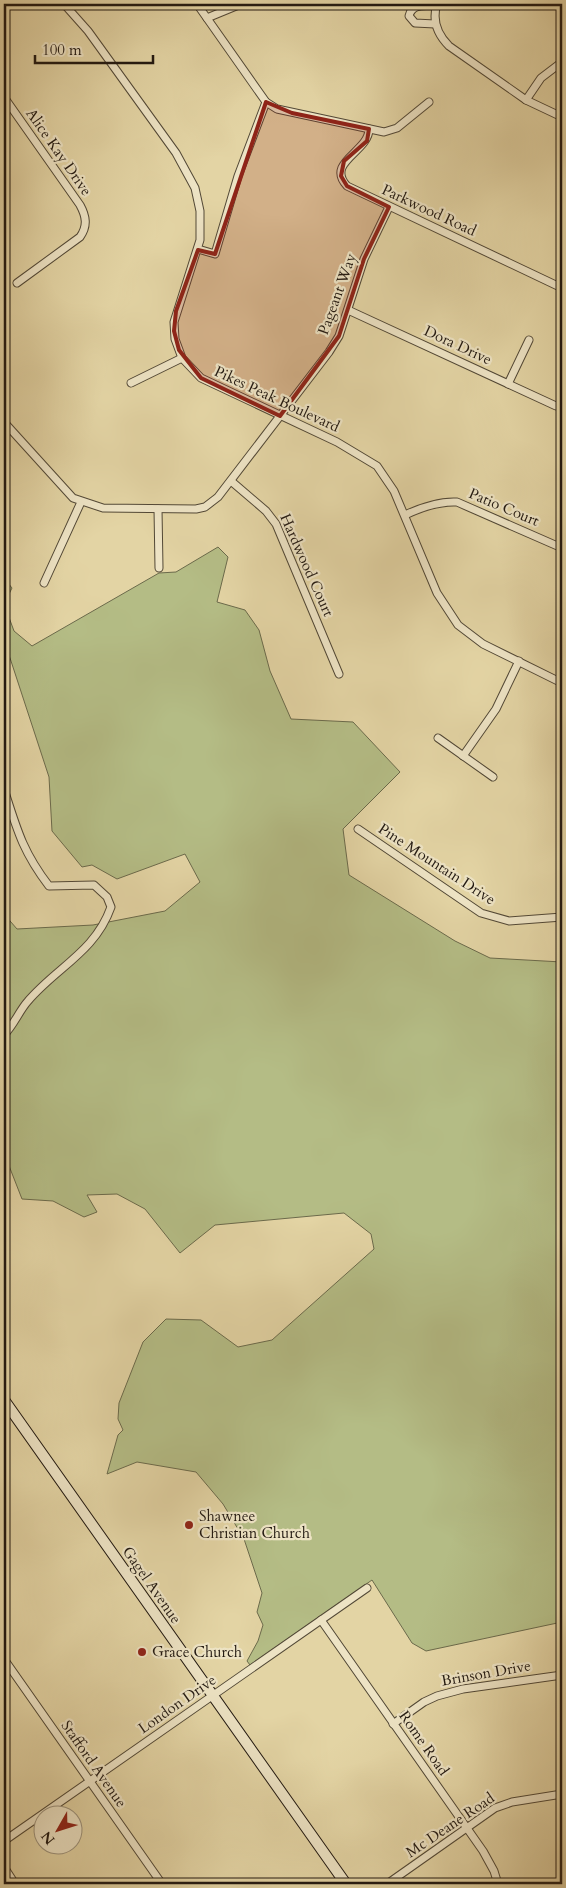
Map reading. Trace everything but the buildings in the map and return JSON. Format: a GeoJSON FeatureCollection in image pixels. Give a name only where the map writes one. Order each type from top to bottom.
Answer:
{"type":"FeatureCollection","features":[{"type":"Feature","properties":{"kind":"street","name":"Pikes Peak Boulevard"},"geometry":{"type":"LineString","coordinates":[[64,4],[98,45],[191,178],[200,211],[201,230],[198,249],[174,322],[175,339],[182,358],[201,378],[362,455],[377,466],[388,479],[437,593],[452,618],[471,637],[562,683]]}},
{"type":"Feature","properties":{"kind":"street"},"geometry":{"type":"LineString","coordinates":[[197,4],[266,102],[284,111],[369,130],[391,131],[429,102]]}},
{"type":"Feature","properties":{"kind":"street"},"geometry":{"type":"LineString","coordinates":[[207,18],[241,4]]}},
{"type":"Feature","properties":{"kind":"street"},"geometry":{"type":"LineString","coordinates":[[435,24],[415,23],[409,16],[414,7],[436,5],[435,24],[443,40],[449,46],[526,100],[562,116]]}},
{"type":"Feature","properties":{"kind":"street"},"geometry":{"type":"LineString","coordinates":[[526,100],[548,71],[562,62]]}},
{"type":"Feature","properties":{"kind":"street","name":"Alice Kay Drive"},"geometry":{"type":"LineString","coordinates":[[4,97],[80,204],[85,218],[84,229],[80,237],[17,283]]}},
{"type":"Feature","properties":{"kind":"street"},"geometry":{"type":"LineString","coordinates":[[198,249],[215,254],[238,176],[266,102]]}},
{"type":"Feature","properties":{"kind":"street","name":"Parkwood Road"},"geometry":{"type":"LineString","coordinates":[[369,130],[367,141],[344,161],[341,176],[347,186],[562,288]]}},
{"type":"Feature","properties":{"kind":"street","name":"Pageant Way"},"geometry":{"type":"LineString","coordinates":[[82,502],[104,508],[158,509],[205,507],[212,502],[329,352],[339,336],[364,259],[389,207]]}},
{"type":"Feature","properties":{"kind":"street","name":"Dora Drive"},"geometry":{"type":"LineString","coordinates":[[348,310],[556,406]]}},
{"type":"Feature","properties":{"kind":"street"},"geometry":{"type":"LineString","coordinates":[[508,384],[529,340]]}},
{"type":"Feature","properties":{"kind":"street"},"geometry":{"type":"LineString","coordinates":[[131,383],[182,358]]}},
{"type":"Feature","properties":{"kind":"street"},"geometry":{"type":"LineString","coordinates":[[5,426],[64,490],[82,502],[44,583]]}},
{"type":"Feature","properties":{"kind":"street","name":"Hardwood Court"},"geometry":{"type":"LineString","coordinates":[[231,480],[266,511],[276,524],[339,674]]}},
{"type":"Feature","properties":{"kind":"street","name":"Patio Court"},"geometry":{"type":"LineString","coordinates":[[405,515],[424,507],[444,502],[457,502],[562,548]]}},
{"type":"Feature","properties":{"kind":"street"},"geometry":{"type":"LineString","coordinates":[[158,509],[159,568]]}},
{"type":"Feature","properties":{"kind":"street"},"geometry":{"type":"LineString","coordinates":[[463,756],[496,709],[519,661]]}},
{"type":"Feature","properties":{"kind":"street"},"geometry":{"type":"LineString","coordinates":[[438,738],[493,777]]}},
{"type":"Feature","properties":{"kind":"street"},"geometry":{"type":"LineString","coordinates":[[4,789],[19,838],[30,861],[49,886],[94,885],[107,897],[111,907],[102,929],[79,954],[28,1001],[4,1035]]}},
{"type":"Feature","properties":{"kind":"street","name":"Pine Mountain Drive"},"geometry":{"type":"LineString","coordinates":[[358,829],[481,913],[509,921],[562,917]]}},
{"type":"Feature","properties":{"kind":"street","name":"Gagel Avenue"},"geometry":{"type":"LineString","coordinates":[[4,1400],[346,1884]]}},
{"type":"Feature","properties":{"kind":"street","name":"London Drive"},"geometry":{"type":"LineString","coordinates":[[4,1841],[367,1588]]}},
{"type":"Feature","properties":{"kind":"street","name":"Rome Road"},"geometry":{"type":"LineString","coordinates":[[321,1620],[490,1861],[498,1884]]}},
{"type":"Feature","properties":{"kind":"street","name":"Stafford Avenue"},"geometry":{"type":"LineString","coordinates":[[4,1659],[162,1884]]}},
{"type":"Feature","properties":{"kind":"street","name":"Brinson Drive"},"geometry":{"type":"LineString","coordinates":[[394,1724],[424,1702],[437,1696],[562,1675]]}},
{"type":"Feature","properties":{"kind":"street","name":"Mc Deane Road"},"geometry":{"type":"LineString","coordinates":[[387,1884],[467,1829],[488,1812],[503,1805],[562,1794]]}},
{"type":"Feature","properties":{"kind":"street"},"geometry":{"type":"LineString","coordinates":[[4,1867],[15,1884]]}},
{"type":"Feature","properties":{"kind":"highlighted area"},"geometry":{"type":"Polygon","coordinates":[[[266,102],[292,113],[369,129],[367,141],[344,161],[341,176],[347,186],[389,207],[364,259],[339,336],[280,416],[201,378],[179,350],[174,331],[176,311],[198,250],[215,254],[266,102]]]}},
{"type":"Feature","properties":{"kind":"green space"},"geometry":{"type":"Polygon","coordinates":[[[218,547],[228,557],[217,602],[245,610],[259,630],[270,671],[291,719],[353,722],[400,772],[343,829],[349,875],[455,941],[490,958],[562,962],[562,1622],[426,1651],[412,1643],[372,1580],[250,1665],[247,1661],[258,1641],[263,1625],[257,1612],[262,1593],[244,1539],[223,1504],[196,1472],[137,1462],[107,1474],[118,1435],[123,1430],[118,1419],[119,1403],[143,1342],[166,1319],[201,1320],[238,1347],[272,1340],[374,1249],[371,1234],[344,1213],[215,1225],[180,1253],[145,1209],[117,1194],[87,1195],[97,1212],[84,1217],[53,1201],[22,1199],[4,1153],[4,914],[17,929],[93,925],[165,911],[200,882],[185,854],[117,879],[92,865],[82,867],[52,831],[49,777],[10,658],[4,647],[4,604],[14,631],[32,646],[159,573],[176,572],[218,547]]]}},
{"type":"Feature","properties":{"kind":"green space"},"geometry":{"type":"Polygon","coordinates":[[[4,578],[12,588],[4,604],[4,578]]]}},
{"type":"Feature","properties":{"kind":"place","name":"Shawnee Christian Church"},"geometry":{"type":"Point","coordinates":[189,1525]}},
{"type":"Feature","properties":{"kind":"place","name":"Grace Church"},"geometry":{"type":"Point","coordinates":[142,1652]}}]}
